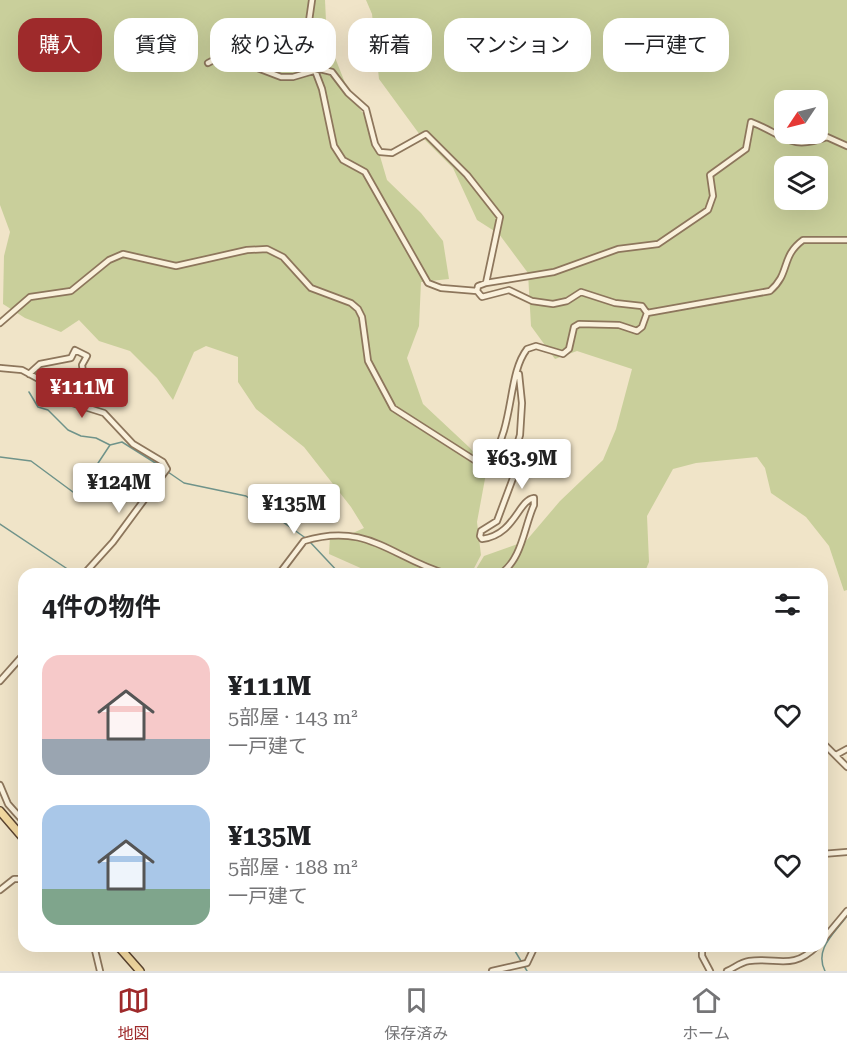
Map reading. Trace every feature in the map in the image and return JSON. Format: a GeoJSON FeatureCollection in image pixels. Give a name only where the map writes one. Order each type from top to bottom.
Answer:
{"type":"FeatureCollection","features":[{"type":"Feature","properties":{"kind":"main road"},"geometry":{"type":"LineString","coordinates":[[0,812],[18,832]]}},
{"type":"Feature","properties":{"kind":"main road"},"geometry":{"type":"LineString","coordinates":[[123,952],[140,971]]}},
{"type":"Feature","properties":{"kind":"street"},"geometry":{"type":"LineString","coordinates":[[310,18],[312,0]]}},
{"type":"Feature","properties":{"kind":"street"},"geometry":{"type":"LineString","coordinates":[[270,72],[286,78],[311,72]]}},
{"type":"Feature","properties":{"kind":"street"},"geometry":{"type":"LineString","coordinates":[[315,72],[322,89],[337,152],[343,160],[365,172],[428,283],[441,288],[477,291],[482,297],[509,290],[532,301],[553,304],[567,301],[581,292],[615,303],[642,306],[647,313]]}},
{"type":"Feature","properties":{"kind":"street"},"geometry":{"type":"LineString","coordinates":[[331,72],[336,75],[348,93],[366,109],[375,144],[380,152],[392,153],[426,134],[440,146],[492,205],[500,222],[486,283]]}},
{"type":"Feature","properties":{"kind":"street"},"geometry":{"type":"LineString","coordinates":[[477,291],[478,286],[486,283],[554,272],[618,249],[658,244],[708,210],[713,196],[710,175],[746,149],[751,122],[785,141],[810,143],[833,137],[847,146]]}},
{"type":"Feature","properties":{"kind":"street"},"geometry":{"type":"LineString","coordinates":[[647,313],[770,291],[782,281],[790,252],[802,240],[847,240]]}},
{"type":"Feature","properties":{"kind":"street"},"geometry":{"type":"LineString","coordinates":[[0,322],[30,297],[71,291],[109,260],[123,254],[176,266],[247,250],[267,249],[283,257],[310,288],[351,303],[358,309],[362,317],[368,361],[393,408],[479,463],[490,461],[504,436],[519,366],[524,353],[531,345],[566,353],[574,327],[579,324],[619,325],[637,331],[642,327],[647,313]]}},
{"type":"Feature","properties":{"kind":"street"},"geometry":{"type":"LineString","coordinates":[[29,374],[40,364],[71,358],[75,350],[87,356],[82,365],[84,379],[69,402]]}},
{"type":"Feature","properties":{"kind":"street"},"geometry":{"type":"LineString","coordinates":[[505,568],[517,555],[534,505],[534,498],[527,500],[506,531],[495,538],[482,539],[480,536],[481,531],[497,521],[516,470],[513,458],[520,435],[522,403],[519,366]]}},
{"type":"Feature","properties":{"kind":"street"},"geometry":{"type":"LineString","coordinates":[[0,368],[16,368],[48,384],[69,402],[104,413],[133,444],[163,462],[167,469],[113,542],[89,568]]}},
{"type":"Feature","properties":{"kind":"street"},"geometry":{"type":"LineString","coordinates":[[284,568],[304,541],[336,536],[353,536],[383,544],[430,568]]}},
{"type":"Feature","properties":{"kind":"street"},"geometry":{"type":"LineString","coordinates":[[0,681],[18,661]]}},
{"type":"Feature","properties":{"kind":"street"},"geometry":{"type":"LineString","coordinates":[[828,748],[847,767]]}},
{"type":"Feature","properties":{"kind":"street"},"geometry":{"type":"LineString","coordinates":[[836,755],[847,749]]}},
{"type":"Feature","properties":{"kind":"street"},"geometry":{"type":"LineString","coordinates":[[0,785],[8,804],[18,815]]}},
{"type":"Feature","properties":{"kind":"street"},"geometry":{"type":"LineString","coordinates":[[828,854],[847,852]]}},
{"type":"Feature","properties":{"kind":"street"},"geometry":{"type":"LineString","coordinates":[[0,890],[14,879],[18,879]]}},
{"type":"Feature","properties":{"kind":"street"},"geometry":{"type":"LineString","coordinates":[[828,934],[847,911]]}},
{"type":"Feature","properties":{"kind":"street"},"geometry":{"type":"LineString","coordinates":[[95,952],[100,971]]}},
{"type":"Feature","properties":{"kind":"street"},"geometry":{"type":"LineString","coordinates":[[527,963],[532,952]]}},
{"type":"Feature","properties":{"kind":"street"},"geometry":{"type":"LineString","coordinates":[[702,952],[710,971]]}},
{"type":"Feature","properties":{"kind":"street"},"geometry":{"type":"LineString","coordinates":[[727,971],[746,962],[790,962],[804,957],[810,952]]}},
{"type":"Feature","properties":{"kind":"street"},"geometry":{"type":"LineString","coordinates":[[492,971],[527,963]]}},
{"type":"Feature","properties":{"kind":"street"},"geometry":{"type":"LineString","coordinates":[[527,963],[531,971]]}},
{"type":"Feature","properties":{"kind":"green space"},"geometry":{"type":"Polygon","coordinates":[[[0,0],[325,0],[326,18],[210,18],[210,72],[336,72],[336,60],[351,98],[370,122],[387,180],[421,213],[443,241],[449,279],[421,282],[419,326],[407,358],[423,404],[470,448],[487,468],[477,522],[481,555],[474,568],[360,568],[329,554],[330,536],[344,537],[364,528],[351,507],[304,447],[256,409],[238,382],[238,357],[206,346],[194,352],[173,400],[157,378],[130,351],[99,341],[79,320],[61,332],[25,318],[3,304],[4,256],[10,232],[0,205],[0,0]]]}},
{"type":"Feature","properties":{"kind":"green space"},"geometry":{"type":"Polygon","coordinates":[[[366,0],[847,0],[847,590],[844,591],[829,546],[806,517],[771,493],[765,468],[757,457],[696,463],[673,469],[647,516],[649,562],[646,568],[477,568],[484,556],[526,541],[560,501],[603,460],[616,429],[632,369],[577,351],[555,359],[531,326],[528,273],[499,234],[477,220],[453,168],[420,135],[379,79],[378,72],[432,72],[432,18],[372,18],[366,0]]]}},
{"type":"Feature","properties":{"kind":"waterway"},"geometry":{"type":"LineString","coordinates":[[29,392],[38,407],[48,410],[68,430],[81,436],[96,438],[110,445],[122,442],[165,469]]}},
{"type":"Feature","properties":{"kind":"waterway"},"geometry":{"type":"LineString","coordinates":[[0,457],[31,461],[77,495],[110,445]]}},
{"type":"Feature","properties":{"kind":"waterway"},"geometry":{"type":"LineString","coordinates":[[168,472],[184,483],[246,496],[307,539]]}},
{"type":"Feature","properties":{"kind":"waterway"},"geometry":{"type":"LineString","coordinates":[[0,524],[66,568]]}},
{"type":"Feature","properties":{"kind":"waterway"},"geometry":{"type":"LineString","coordinates":[[310,542],[334,568]]}},
{"type":"Feature","properties":{"kind":"waterway"},"geometry":{"type":"LineString","coordinates":[[828,940],[847,916]]}},
{"type":"Feature","properties":{"kind":"waterway"},"geometry":{"type":"LineString","coordinates":[[516,952],[527,971]]}},
{"type":"Feature","properties":{"kind":"waterway"},"geometry":{"type":"LineString","coordinates":[[823,952],[822,963],[825,971]]}}]}
